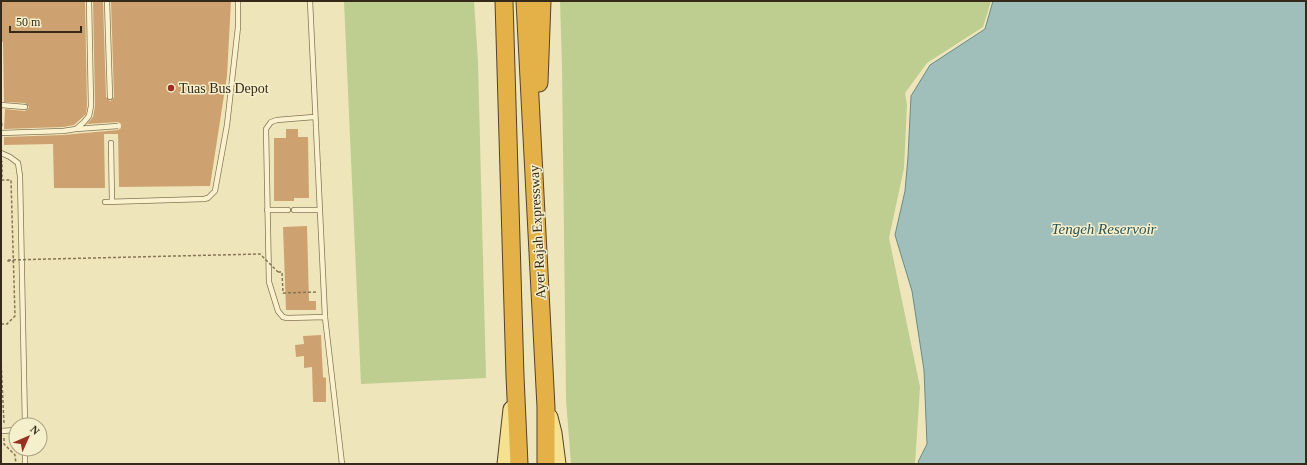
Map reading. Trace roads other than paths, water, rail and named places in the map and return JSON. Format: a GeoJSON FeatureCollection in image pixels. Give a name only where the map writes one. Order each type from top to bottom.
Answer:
{"type":"FeatureCollection","features":[{"type":"Feature","properties":{"kind":"highway"},"geometry":{"type":"LineString","coordinates":[[493,1],[499,64],[506,74]]}},
{"type":"Feature","properties":{"kind":"highway","name":"Ayer Rajah Expressway"},"geometry":{"type":"LineString","coordinates":[[504,1],[519,464]]}},
{"type":"Feature","properties":{"kind":"highway","name":"Ayer Rajah Expressway"},"geometry":{"type":"LineString","coordinates":[[525,1],[546,407],[546,464]]}},
{"type":"Feature","properties":{"kind":"highway"},"geometry":{"type":"LineString","coordinates":[[535,213],[542,1]]}},
{"type":"Feature","properties":{"kind":"main road"},"geometry":{"type":"LineString","coordinates":[[505,464],[515,376]]}},
{"type":"Feature","properties":{"kind":"main road"},"geometry":{"type":"LineString","coordinates":[[546,407],[552,422],[558,464]]}},
{"type":"Feature","properties":{"kind":"lane"},"geometry":{"type":"LineString","coordinates":[[76,129],[89,116],[92,106],[89,1]]}},
{"type":"Feature","properties":{"kind":"lane"},"geometry":{"type":"LineString","coordinates":[[107,1],[110,97]]}},
{"type":"Feature","properties":{"kind":"lane"},"geometry":{"type":"LineString","coordinates":[[105,202],[204,199],[208,198],[215,191],[227,126],[238,27],[238,1]]}},
{"type":"Feature","properties":{"kind":"lane"},"geometry":{"type":"LineString","coordinates":[[310,1],[314,117],[325,317],[342,464]]}},
{"type":"Feature","properties":{"kind":"lane"},"geometry":{"type":"LineString","coordinates":[[1,105],[24,107]]}},
{"type":"Feature","properties":{"kind":"lane"},"geometry":{"type":"LineString","coordinates":[[314,117],[277,120],[270,122],[266,129],[269,282],[278,311],[287,318],[325,317]]}},
{"type":"Feature","properties":{"kind":"lane"},"geometry":{"type":"LineString","coordinates":[[1,133],[63,131],[118,126]]}},
{"type":"Feature","properties":{"kind":"lane"},"geometry":{"type":"LineString","coordinates":[[111,143],[112,202]]}},
{"type":"Feature","properties":{"kind":"lane"},"geometry":{"type":"LineString","coordinates":[[1,153],[18,163],[20,176],[25,417]]}},
{"type":"Feature","properties":{"kind":"lane"},"geometry":{"type":"LineString","coordinates":[[267,210],[288,210]]}},
{"type":"Feature","properties":{"kind":"lane"},"geometry":{"type":"LineString","coordinates":[[294,210],[320,210]]}},
{"type":"Feature","properties":{"kind":"water","name":"Tengeh Reservoir"},"geometry":{"type":"Polygon","coordinates":[[[993,1],[1306,1],[1306,464],[919,464],[918,462],[927,444],[924,370],[912,291],[895,235],[905,191],[911,96],[930,65],[985,29],[993,1]]]}},
{"type":"Feature","properties":{"kind":"place","name":"Tuas Bus Depot"},"geometry":{"type":"Point","coordinates":[171,88]}}]}
